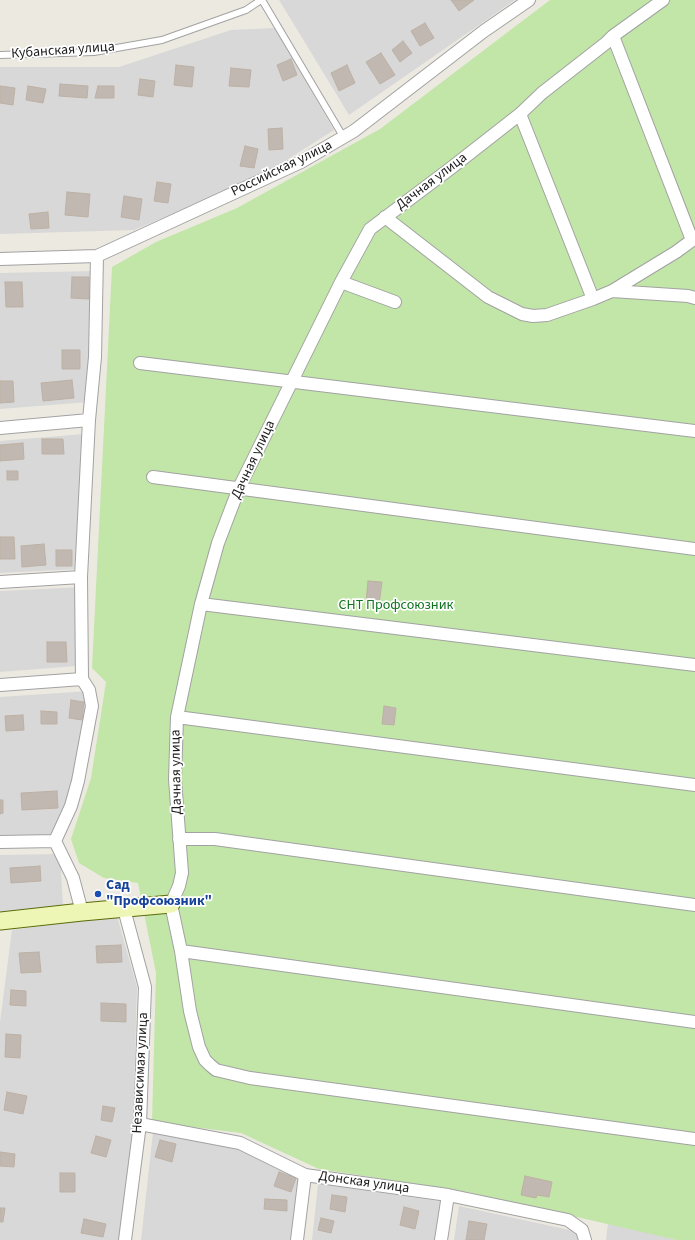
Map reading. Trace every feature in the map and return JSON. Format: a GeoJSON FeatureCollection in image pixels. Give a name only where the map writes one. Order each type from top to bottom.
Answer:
{"type":"FeatureCollection","features":[{"type":"Feature","properties":{"kind":"street","name":"Российская улица"},"geometry":{"type":"LineString","coordinates":[[0,259],[97,256],[301,162],[344,138],[484,31],[529,0]]}},
{"type":"Feature","properties":{"kind":"street","name":"Дачная улица"},"geometry":{"type":"LineString","coordinates":[[171,904],[179,886],[182,873],[176,779],[177,717],[201,604],[218,543],[239,488],[341,282],[370,229],[520,114],[542,93],[613,36],[663,0]]}},
{"type":"Feature","properties":{"kind":"street"},"geometry":{"type":"LineString","coordinates":[[385,217],[488,297],[522,314],[534,316],[547,315],[612,291],[676,252],[694,239],[613,36]]}},
{"type":"Feature","properties":{"kind":"street"},"geometry":{"type":"LineString","coordinates":[[520,114],[593,299]]}},
{"type":"Feature","properties":{"kind":"street"},"geometry":{"type":"LineString","coordinates":[[55,841],[71,806],[78,781],[92,706],[89,690],[82,679],[81,577],[89,420],[95,358],[97,256]]}},
{"type":"Feature","properties":{"kind":"street"},"geometry":{"type":"LineString","coordinates":[[341,282],[395,302]]}},
{"type":"Feature","properties":{"kind":"street"},"geometry":{"type":"LineString","coordinates":[[612,291],[688,296],[695,298]]}},
{"type":"Feature","properties":{"kind":"street"},"geometry":{"type":"LineString","coordinates":[[140,363],[695,431]]}},
{"type":"Feature","properties":{"kind":"street"},"geometry":{"type":"LineString","coordinates":[[0,428],[89,420]]}},
{"type":"Feature","properties":{"kind":"street"},"geometry":{"type":"LineString","coordinates":[[153,477],[695,549]]}},
{"type":"Feature","properties":{"kind":"street"},"geometry":{"type":"LineString","coordinates":[[0,582],[81,577]]}},
{"type":"Feature","properties":{"kind":"street"},"geometry":{"type":"LineString","coordinates":[[201,604],[695,665]]}},
{"type":"Feature","properties":{"kind":"street"},"geometry":{"type":"LineString","coordinates":[[0,685],[82,679]]}},
{"type":"Feature","properties":{"kind":"street"},"geometry":{"type":"LineString","coordinates":[[177,717],[695,785]]}},
{"type":"Feature","properties":{"kind":"street"},"geometry":{"type":"LineString","coordinates":[[179,839],[215,839],[695,905]]}},
{"type":"Feature","properties":{"kind":"street"},"geometry":{"type":"LineString","coordinates":[[0,842],[55,841]]}},
{"type":"Feature","properties":{"kind":"street"},"geometry":{"type":"LineString","coordinates":[[55,841],[73,878],[82,912]]}},
{"type":"Feature","properties":{"kind":"street"},"geometry":{"type":"LineString","coordinates":[[0,921],[171,904],[181,951],[190,1011],[205,1060],[216,1070],[250,1078],[695,1139]]}},
{"type":"Feature","properties":{"kind":"street","name":"Независимая улица"},"geometry":{"type":"LineString","coordinates":[[124,908],[145,987],[140,1124],[125,1240]]}},
{"type":"Feature","properties":{"kind":"street"},"geometry":{"type":"LineString","coordinates":[[181,951],[695,1022]]}},
{"type":"Feature","properties":{"kind":"street","name":"Донская улица"},"geometry":{"type":"LineString","coordinates":[[140,1124],[240,1143],[305,1175],[448,1195],[568,1220],[582,1230],[585,1240]]}},
{"type":"Feature","properties":{"kind":"street"},"geometry":{"type":"LineString","coordinates":[[297,1240],[305,1175]]}},
{"type":"Feature","properties":{"kind":"street"},"geometry":{"type":"LineString","coordinates":[[441,1240],[448,1195]]}},
{"type":"Feature","properties":{"kind":"lane","name":"Кубанская улица"},"geometry":{"type":"LineString","coordinates":[[0,55],[94,52],[162,40],[246,10],[261,0]]}},
{"type":"Feature","properties":{"kind":"lane"},"geometry":{"type":"LineString","coordinates":[[261,0],[344,138]]}},
{"type":"Feature","properties":{"kind":"shaded area"},"geometry":{"type":"Polygon","coordinates":[[[279,0],[515,0],[349,115],[279,0]]]}},
{"type":"Feature","properties":{"kind":"shaded area"},"geometry":{"type":"Polygon","coordinates":[[[275,28],[334,130],[260,177],[134,230],[0,234],[0,67],[119,67],[231,30],[275,28]]]}},
{"type":"Feature","properties":{"kind":"shaded area"},"geometry":{"type":"Polygon","coordinates":[[[94,271],[89,402],[0,409],[0,273],[94,271]]]}},
{"type":"Feature","properties":{"kind":"shaded area"},"geometry":{"type":"Polygon","coordinates":[[[84,434],[79,569],[0,573],[0,441],[84,434]]]}},
{"type":"Feature","properties":{"kind":"shaded area"},"geometry":{"type":"Polygon","coordinates":[[[83,587],[77,666],[0,672],[0,591],[83,587]]]}},
{"type":"Feature","properties":{"kind":"shaded area"},"geometry":{"type":"Polygon","coordinates":[[[90,691],[79,784],[54,836],[0,836],[0,697],[90,691]]]}},
{"type":"Feature","properties":{"kind":"shaded area"},"geometry":{"type":"Polygon","coordinates":[[[60,854],[63,906],[0,913],[0,855],[60,854]]]}},
{"type":"Feature","properties":{"kind":"shaded area"},"geometry":{"type":"Polygon","coordinates":[[[117,916],[137,987],[133,1126],[120,1240],[0,1240],[0,1022],[12,930],[117,916]]]}},
{"type":"Feature","properties":{"kind":"shaded area"},"geometry":{"type":"Polygon","coordinates":[[[153,1132],[244,1151],[300,1175],[293,1240],[141,1240],[153,1132]]]}},
{"type":"Feature","properties":{"kind":"shaded area"},"geometry":{"type":"Polygon","coordinates":[[[318,1184],[445,1202],[440,1240],[312,1240],[318,1184]]]}},
{"type":"Feature","properties":{"kind":"shaded area"},"geometry":{"type":"Polygon","coordinates":[[[459,1206],[588,1234],[587,1240],[454,1240],[459,1206]]]}},
{"type":"Feature","properties":{"kind":"shaded area"},"geometry":{"type":"Polygon","coordinates":[[[608,1223],[677,1240],[606,1240],[608,1223]]]}},
{"type":"Feature","properties":{"kind":"green space","name":"СНТ Профсоюзник"},"geometry":{"type":"Polygon","coordinates":[[[550,0],[695,0],[695,1240],[677,1240],[468,1192],[319,1169],[241,1133],[152,1122],[156,973],[138,883],[104,878],[79,863],[71,839],[91,778],[106,682],[92,668],[112,267],[156,242],[237,208],[380,129],[550,0]]]}},
{"type":"Feature","properties":{"kind":"building"},"geometry":{"type":"Polygon","coordinates":[[[451,0],[474,0],[459,11],[451,0]]]}},
{"type":"Feature","properties":{"kind":"building"},"geometry":{"type":"Polygon","coordinates":[[[425,23],[434,38],[420,46],[411,31],[425,23]]]}},
{"type":"Feature","properties":{"kind":"building"},"geometry":{"type":"Polygon","coordinates":[[[403,41],[412,53],[400,62],[392,50],[403,41]]]}},
{"type":"Feature","properties":{"kind":"building"},"geometry":{"type":"Polygon","coordinates":[[[381,53],[395,75],[380,84],[366,62],[381,53]]]}},
{"type":"Feature","properties":{"kind":"building"},"geometry":{"type":"Polygon","coordinates":[[[291,59],[297,75],[283,81],[277,65],[291,59]]]}},
{"type":"Feature","properties":{"kind":"building"},"geometry":{"type":"Polygon","coordinates":[[[176,65],[194,67],[192,87],[174,85],[176,65]]]}},
{"type":"Feature","properties":{"kind":"building"},"geometry":{"type":"Polygon","coordinates":[[[347,65],[355,83],[339,91],[331,73],[347,65]]]}},
{"type":"Feature","properties":{"kind":"building"},"geometry":{"type":"Polygon","coordinates":[[[231,68],[251,70],[249,87],[229,86],[231,68]]]}},
{"type":"Feature","properties":{"kind":"building"},"geometry":{"type":"Polygon","coordinates":[[[140,79],[155,81],[153,97],[138,95],[140,79]]]}},
{"type":"Feature","properties":{"kind":"building"},"geometry":{"type":"Polygon","coordinates":[[[60,84],[88,86],[87,98],[59,96],[60,84]]]}},
{"type":"Feature","properties":{"kind":"building"},"geometry":{"type":"Polygon","coordinates":[[[0,86],[15,88],[13,105],[0,103],[0,86]]]}},
{"type":"Feature","properties":{"kind":"building"},"geometry":{"type":"Polygon","coordinates":[[[28,86],[46,89],[43,103],[26,100],[28,86]]]}},
{"type":"Feature","properties":{"kind":"building"},"geometry":{"type":"Polygon","coordinates":[[[98,86],[114,86],[114,98],[95,98],[98,86]]]}},
{"type":"Feature","properties":{"kind":"building"},"geometry":{"type":"Polygon","coordinates":[[[282,128],[283,149],[269,150],[268,129],[282,128]]]}},
{"type":"Feature","properties":{"kind":"building"},"geometry":{"type":"Polygon","coordinates":[[[245,146],[258,149],[254,168],[240,166],[245,146]]]}},
{"type":"Feature","properties":{"kind":"building"},"geometry":{"type":"Polygon","coordinates":[[[157,182],[171,184],[168,203],[154,201],[157,182]]]}},
{"type":"Feature","properties":{"kind":"building"},"geometry":{"type":"Polygon","coordinates":[[[67,192],[90,194],[88,217],[65,215],[67,192]]]}},
{"type":"Feature","properties":{"kind":"building"},"geometry":{"type":"Polygon","coordinates":[[[124,196],[142,199],[139,220],[121,217],[124,196]]]}},
{"type":"Feature","properties":{"kind":"building"},"geometry":{"type":"Polygon","coordinates":[[[48,212],[49,228],[31,229],[29,214],[48,212]]]}},
{"type":"Feature","properties":{"kind":"building"},"geometry":{"type":"Polygon","coordinates":[[[72,277],[89,277],[89,299],[71,298],[72,277]]]}},
{"type":"Feature","properties":{"kind":"building"},"geometry":{"type":"Polygon","coordinates":[[[5,282],[22,282],[23,307],[6,307],[5,282]]]}},
{"type":"Feature","properties":{"kind":"building"},"geometry":{"type":"Polygon","coordinates":[[[62,350],[80,350],[80,369],[62,369],[62,350]]]}},
{"type":"Feature","properties":{"kind":"building"},"geometry":{"type":"Polygon","coordinates":[[[72,380],[74,398],[43,401],[41,383],[72,380]]]}},
{"type":"Feature","properties":{"kind":"building"},"geometry":{"type":"Polygon","coordinates":[[[0,381],[13,381],[14,402],[0,403],[0,381]]]}},
{"type":"Feature","properties":{"kind":"building"},"geometry":{"type":"Polygon","coordinates":[[[42,439],[63,439],[64,454],[42,454],[42,439]]]}},
{"type":"Feature","properties":{"kind":"building"},"geometry":{"type":"Polygon","coordinates":[[[23,443],[24,459],[0,461],[0,445],[23,443]]]}},
{"type":"Feature","properties":{"kind":"building"},"geometry":{"type":"Polygon","coordinates":[[[7,471],[18,471],[18,480],[7,480],[7,471]]]}},
{"type":"Feature","properties":{"kind":"building"},"geometry":{"type":"Polygon","coordinates":[[[0,537],[14,537],[15,559],[0,559],[0,537]]]}},
{"type":"Feature","properties":{"kind":"building"},"geometry":{"type":"Polygon","coordinates":[[[44,544],[46,565],[22,567],[21,546],[44,544]]]}},
{"type":"Feature","properties":{"kind":"building"},"geometry":{"type":"Polygon","coordinates":[[[56,550],[72,550],[72,566],[56,566],[56,550]]]}},
{"type":"Feature","properties":{"kind":"building"},"geometry":{"type":"Polygon","coordinates":[[[368,581],[382,582],[379,605],[366,603],[368,581]]]}},
{"type":"Feature","properties":{"kind":"building"},"geometry":{"type":"Polygon","coordinates":[[[47,642],[66,642],[67,662],[47,662],[47,642]]]}},
{"type":"Feature","properties":{"kind":"building"},"geometry":{"type":"Polygon","coordinates":[[[71,700],[84,702],[82,720],[69,718],[71,700]]]}},
{"type":"Feature","properties":{"kind":"building"},"geometry":{"type":"Polygon","coordinates":[[[384,706],[396,708],[394,725],[382,724],[384,706]]]}},
{"type":"Feature","properties":{"kind":"building"},"geometry":{"type":"Polygon","coordinates":[[[41,711],[57,712],[57,724],[41,724],[41,711]]]}},
{"type":"Feature","properties":{"kind":"building"},"geometry":{"type":"Polygon","coordinates":[[[23,715],[24,730],[6,731],[5,716],[23,715]]]}},
{"type":"Feature","properties":{"kind":"building"},"geometry":{"type":"Polygon","coordinates":[[[57,791],[58,808],[22,810],[21,793],[57,791]]]}},
{"type":"Feature","properties":{"kind":"building"},"geometry":{"type":"Polygon","coordinates":[[[0,800],[3,800],[3,813],[0,814],[0,800]]]}},
{"type":"Feature","properties":{"kind":"building"},"geometry":{"type":"Polygon","coordinates":[[[40,866],[41,881],[11,883],[10,868],[40,866]]]}},
{"type":"Feature","properties":{"kind":"building"},"geometry":{"type":"Polygon","coordinates":[[[121,945],[122,962],[97,963],[96,946],[121,945]]]}},
{"type":"Feature","properties":{"kind":"building"},"geometry":{"type":"Polygon","coordinates":[[[39,952],[41,972],[21,973],[19,953],[39,952]]]}},
{"type":"Feature","properties":{"kind":"building"},"geometry":{"type":"Polygon","coordinates":[[[11,990],[26,991],[26,1006],[10,1005],[11,990]]]}},
{"type":"Feature","properties":{"kind":"building"},"geometry":{"type":"Polygon","coordinates":[[[101,1003],[126,1004],[126,1022],[101,1021],[101,1003]]]}},
{"type":"Feature","properties":{"kind":"building"},"geometry":{"type":"Polygon","coordinates":[[[6,1034],[21,1035],[20,1058],[5,1057],[6,1034]]]}},
{"type":"Feature","properties":{"kind":"building"},"geometry":{"type":"Polygon","coordinates":[[[7,1092],[27,1096],[23,1114],[4,1110],[7,1092]]]}},
{"type":"Feature","properties":{"kind":"building"},"geometry":{"type":"Polygon","coordinates":[[[103,1106],[115,1108],[112,1122],[101,1120],[103,1106]]]}},
{"type":"Feature","properties":{"kind":"building"},"geometry":{"type":"Polygon","coordinates":[[[96,1136],[111,1140],[106,1157],[91,1153],[96,1136]]]}},
{"type":"Feature","properties":{"kind":"building"},"geometry":{"type":"Polygon","coordinates":[[[160,1140],[176,1144],[172,1162],[155,1157],[160,1140]]]}},
{"type":"Feature","properties":{"kind":"building"},"geometry":{"type":"Polygon","coordinates":[[[0,1152],[15,1154],[14,1167],[0,1166],[0,1152]]]}},
{"type":"Feature","properties":{"kind":"building"},"geometry":{"type":"Polygon","coordinates":[[[279,1172],[296,1178],[291,1192],[274,1186],[279,1172]]]}},
{"type":"Feature","properties":{"kind":"building"},"geometry":{"type":"Polygon","coordinates":[[[60,1173],[75,1173],[75,1192],[60,1192],[60,1173]]]}},
{"type":"Feature","properties":{"kind":"building"},"geometry":{"type":"Polygon","coordinates":[[[525,1176],[552,1182],[549,1197],[537,1195],[536,1198],[521,1195],[525,1176]]]}},
{"type":"Feature","properties":{"kind":"building"},"geometry":{"type":"Polygon","coordinates":[[[332,1195],[347,1197],[345,1212],[330,1209],[332,1195]]]}},
{"type":"Feature","properties":{"kind":"building"},"geometry":{"type":"Polygon","coordinates":[[[265,1199],[287,1200],[287,1211],[264,1209],[265,1199]]]}},
{"type":"Feature","properties":{"kind":"building"},"geometry":{"type":"Polygon","coordinates":[[[404,1207],[419,1211],[415,1229],[400,1225],[404,1207]]]}},
{"type":"Feature","properties":{"kind":"building"},"geometry":{"type":"Polygon","coordinates":[[[0,1208],[5,1208],[3,1222],[0,1222],[0,1208]]]}},
{"type":"Feature","properties":{"kind":"building"},"geometry":{"type":"Polygon","coordinates":[[[321,1218],[334,1221],[331,1233],[318,1230],[321,1218]]]}},
{"type":"Feature","properties":{"kind":"building"},"geometry":{"type":"Polygon","coordinates":[[[84,1219],[106,1224],[103,1237],[81,1233],[84,1219]]]}},
{"type":"Feature","properties":{"kind":"building"},"geometry":{"type":"Polygon","coordinates":[[[469,1221],[487,1224],[484,1240],[466,1240],[469,1221]]]}},
{"type":"Feature","properties":{"kind":"place","name":"Сад \"Профсоюзник\""},"geometry":{"type":"Point","coordinates":[98,894]}}]}
